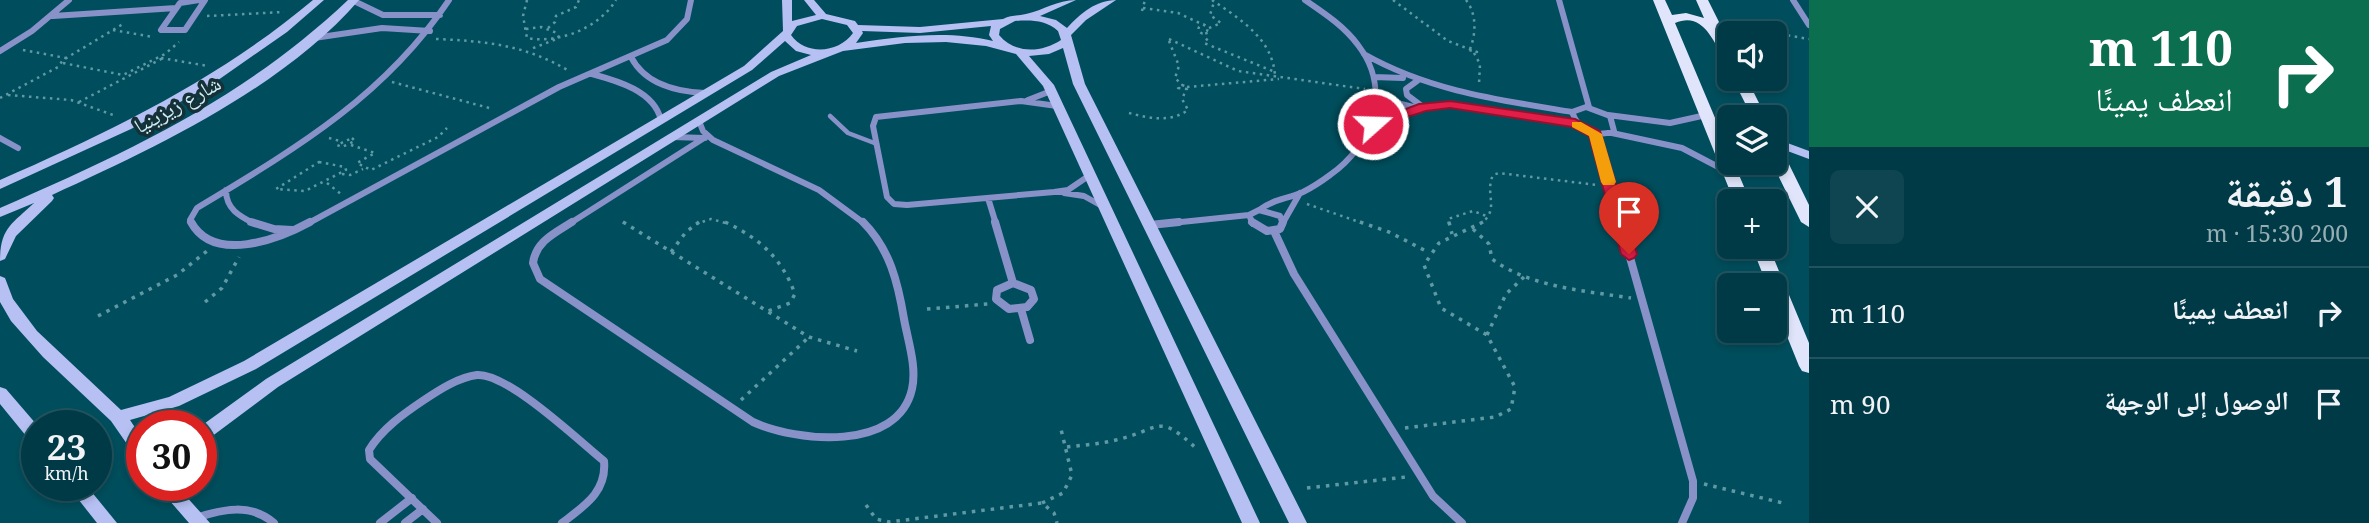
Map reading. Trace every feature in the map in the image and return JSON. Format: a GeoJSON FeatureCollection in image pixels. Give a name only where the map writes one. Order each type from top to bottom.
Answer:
{"type":"FeatureCollection","features":[{"type":"Feature","properties":{"kind":"main road"},"geometry":{"type":"LineString","coordinates":[[1659,0],[1687,10],[1704,4],[1716,30]]}},
{"type":"Feature","properties":{"kind":"main road"},"geometry":{"type":"LineString","coordinates":[[1659,0],[1717,142]]}},
{"type":"Feature","properties":{"kind":"main road"},"geometry":{"type":"LineString","coordinates":[[1668,22],[1672,19],[1689,18],[1716,30]]}},
{"type":"Feature","properties":{"kind":"main road"},"geometry":{"type":"LineString","coordinates":[[1787,170],[1802,193],[1809,222]]}},
{"type":"Feature","properties":{"kind":"main road"},"geometry":{"type":"LineString","coordinates":[[1765,259],[1809,366]]}},
{"type":"Feature","properties":{"kind":"street"},"geometry":{"type":"LineString","coordinates":[[0,51],[53,16],[69,0]]}},
{"type":"Feature","properties":{"kind":"street"},"geometry":{"type":"LineString","coordinates":[[199,0],[183,1],[160,30],[184,30],[205,0]]}},
{"type":"Feature","properties":{"kind":"street","name":"شارع زيزينيا"},"geometry":{"type":"LineString","coordinates":[[0,185],[135,124],[207,83],[240,62],[319,0]]}},
{"type":"Feature","properties":{"kind":"street"},"geometry":{"type":"LineString","coordinates":[[354,0],[365,9],[382,14],[440,15]]}},
{"type":"Feature","properties":{"kind":"street","name":"شارع زيزينيا"},"geometry":{"type":"LineString","coordinates":[[0,213],[64,185],[195,118],[272,70],[313,38],[354,0]]}},
{"type":"Feature","properties":{"kind":"street"},"geometry":{"type":"LineString","coordinates":[[449,0],[424,38],[383,79],[325,127],[197,208],[190,220],[197,232],[219,241],[247,243],[271,240],[296,230],[508,113],[579,78],[667,40],[687,19],[691,0]]}},
{"type":"Feature","properties":{"kind":"street"},"geometry":{"type":"LineString","coordinates":[[787,0],[787,32],[794,47],[834,50],[949,39],[979,41],[1013,50],[1048,51],[1066,38],[1082,18],[1111,0]]}},
{"type":"Feature","properties":{"kind":"street"},"geometry":{"type":"LineString","coordinates":[[809,0],[822,16]]}},
{"type":"Feature","properties":{"kind":"street"},"geometry":{"type":"LineString","coordinates":[[118,417],[173,402],[250,365],[763,57],[801,20],[822,16],[843,19],[856,28],[930,30],[1026,17],[1071,0]]}},
{"type":"Feature","properties":{"kind":"street"},"geometry":{"type":"LineString","coordinates":[[1250,215],[1253,225],[1274,231],[1280,229],[1299,197],[1351,159],[1373,124],[1376,90],[1374,77],[1364,54],[1337,23],[1305,0]]}},
{"type":"Feature","properties":{"kind":"street"},"geometry":{"type":"LineString","coordinates":[[1559,0],[1589,107]]}},
{"type":"Feature","properties":{"kind":"street"},"geometry":{"type":"LineString","coordinates":[[1793,0],[1809,25]]}},
{"type":"Feature","properties":{"kind":"street"},"geometry":{"type":"LineString","coordinates":[[53,16],[176,8]]}},
{"type":"Feature","properties":{"kind":"street"},"geometry":{"type":"LineString","coordinates":[[1026,17],[1052,22],[1066,38],[1079,84],[1298,523]]}},
{"type":"Feature","properties":{"kind":"street"},"geometry":{"type":"LineString","coordinates":[[1002,22],[995,28],[994,35],[1036,67],[1051,91],[1251,523]]}},
{"type":"Feature","properties":{"kind":"street"},"geometry":{"type":"LineString","coordinates":[[313,38],[382,28],[430,31]]}},
{"type":"Feature","properties":{"kind":"street"},"geometry":{"type":"LineString","coordinates":[[217,423],[272,383],[775,74],[855,39],[856,28]]}},
{"type":"Feature","properties":{"kind":"street"},"geometry":{"type":"LineString","coordinates":[[1364,54],[1418,81]]}},
{"type":"Feature","properties":{"kind":"street"},"geometry":{"type":"LineString","coordinates":[[631,57],[640,72],[657,81],[683,92],[705,93]]}},
{"type":"Feature","properties":{"kind":"street"},"geometry":{"type":"LineString","coordinates":[[240,62],[272,70]]}},
{"type":"Feature","properties":{"kind":"street"},"geometry":{"type":"LineString","coordinates":[[592,74],[615,82],[654,104],[660,111],[661,120]]}},
{"type":"Feature","properties":{"kind":"street"},"geometry":{"type":"LineString","coordinates":[[1374,77],[1418,81],[1480,96],[1572,112],[1577,108],[1589,107],[1608,115],[1670,124],[1692,121],[1706,115]]}},
{"type":"Feature","properties":{"kind":"street"},"geometry":{"type":"LineString","coordinates":[[1418,81],[1409,84],[1407,95],[1424,107]]}},
{"type":"Feature","properties":{"kind":"street"},"geometry":{"type":"LineString","coordinates":[[207,83],[235,83],[238,87],[236,93]]}},
{"type":"Feature","properties":{"kind":"street"},"geometry":{"type":"LineString","coordinates":[[1051,91],[1021,101],[882,114],[873,121],[887,197],[894,204],[907,205],[1057,192],[1077,186],[1090,176]]}},
{"type":"Feature","properties":{"kind":"street"},"geometry":{"type":"LineString","coordinates":[[1377,98],[1400,106],[1464,105],[1575,123],[1595,134],[1612,133],[1682,148],[1717,166]]}},
{"type":"Feature","properties":{"kind":"street"},"geometry":{"type":"LineString","coordinates":[[1021,101],[1057,106]]}},
{"type":"Feature","properties":{"kind":"street"},"geometry":{"type":"LineString","coordinates":[[1373,124],[1424,107]]}},
{"type":"Feature","properties":{"kind":"street"},"geometry":{"type":"LineString","coordinates":[[1572,112],[1575,123]]}},
{"type":"Feature","properties":{"kind":"street"},"geometry":{"type":"LineString","coordinates":[[1608,115],[1615,129],[1612,133]]}},
{"type":"Feature","properties":{"kind":"street"},"geometry":{"type":"LineString","coordinates":[[699,121],[708,139]]}},
{"type":"Feature","properties":{"kind":"street"},"geometry":{"type":"LineString","coordinates":[[1595,134],[1693,481],[1693,498],[1682,523]]}},
{"type":"Feature","properties":{"kind":"street"},"geometry":{"type":"LineString","coordinates":[[673,137],[708,139],[835,199],[871,229],[894,268],[912,374],[912,390],[905,406],[892,420],[874,430],[852,436],[798,436],[773,430],[732,408],[540,279],[533,270],[532,260],[545,239],[708,139]]}},
{"type":"Feature","properties":{"kind":"street"},"geometry":{"type":"LineString","coordinates":[[0,138],[18,148]]}},
{"type":"Feature","properties":{"kind":"street"},"geometry":{"type":"LineString","coordinates":[[1787,147],[1809,155]]}},
{"type":"Feature","properties":{"kind":"street"},"geometry":{"type":"LineString","coordinates":[[0,256],[10,234],[33,209],[64,185]]}},
{"type":"Feature","properties":{"kind":"street"},"geometry":{"type":"LineString","coordinates":[[226,190],[229,206],[260,226],[279,231],[296,230]]}},
{"type":"Feature","properties":{"kind":"street"},"geometry":{"type":"LineString","coordinates":[[1057,192],[1084,197],[1104,208]]}},
{"type":"Feature","properties":{"kind":"street"},"geometry":{"type":"LineString","coordinates":[[1150,225],[1250,215],[1275,198],[1299,197]]}},
{"type":"Feature","properties":{"kind":"street"},"geometry":{"type":"LineString","coordinates":[[988,198],[1013,283]]}},
{"type":"Feature","properties":{"kind":"street"},"geometry":{"type":"LineString","coordinates":[[1259,210],[1274,212],[1284,221]]}},
{"type":"Feature","properties":{"kind":"street"},"geometry":{"type":"LineString","coordinates":[[1274,231],[1294,274],[1433,496],[1462,523]]}},
{"type":"Feature","properties":{"kind":"street"},"geometry":{"type":"LineString","coordinates":[[0,281],[6,318],[118,417],[126,429]]}},
{"type":"Feature","properties":{"kind":"street"},"geometry":{"type":"LineString","coordinates":[[1013,283],[1026,287],[1033,295],[1031,304],[1021,309],[1009,309],[999,303],[997,290],[1013,283]]}},
{"type":"Feature","properties":{"kind":"street"},"geometry":{"type":"LineString","coordinates":[[1021,309],[1030,340]]}},
{"type":"Feature","properties":{"kind":"street"},"geometry":{"type":"LineString","coordinates":[[437,523],[370,459],[369,450],[381,431],[457,380],[491,376],[504,381],[604,461],[605,482],[598,493],[562,523]]}},
{"type":"Feature","properties":{"kind":"street"},"geometry":{"type":"LineString","coordinates":[[0,393],[21,418]]}},
{"type":"Feature","properties":{"kind":"street"},"geometry":{"type":"LineString","coordinates":[[380,523],[412,498]]}},
{"type":"Feature","properties":{"kind":"street"},"geometry":{"type":"LineString","coordinates":[[89,501],[108,523]]}},
{"type":"Feature","properties":{"kind":"street"},"geometry":{"type":"LineString","coordinates":[[181,501],[198,520],[214,512],[246,510],[260,513],[274,523]]}},
{"type":"Feature","properties":{"kind":"street"},"geometry":{"type":"LineString","coordinates":[[405,523],[423,509]]}},
{"type":"Feature","properties":{"kind":"lane"},"geometry":{"type":"LineString","coordinates":[[830,116],[848,133],[877,144]]}},
{"type":"Feature","properties":{"kind":"path"},"geometry":{"type":"LineString","coordinates":[[527,0],[523,16],[527,38],[531,40],[558,36],[600,20],[610,12],[616,0]]}},
{"type":"Feature","properties":{"kind":"path"},"geometry":{"type":"LineString","coordinates":[[526,29],[548,28],[555,22],[556,16],[576,7],[579,0]]}},
{"type":"Feature","properties":{"kind":"path"},"geometry":{"type":"LineString","coordinates":[[1145,0],[1142,10],[1178,13],[1207,29]]}},
{"type":"Feature","properties":{"kind":"path"},"geometry":{"type":"LineString","coordinates":[[1394,0],[1448,41],[1477,51],[1474,53],[1480,64],[1480,96]]}},
{"type":"Feature","properties":{"kind":"path"},"geometry":{"type":"LineString","coordinates":[[1466,0],[1471,6],[1476,35],[1470,49]]}},
{"type":"Feature","properties":{"kind":"path"},"geometry":{"type":"LineString","coordinates":[[1207,29],[1221,23],[1210,13],[1213,1],[1265,45],[1272,56],[1275,75]]}},
{"type":"Feature","properties":{"kind":"path"},"geometry":{"type":"LineString","coordinates":[[0,98],[63,63],[66,58],[146,9]]}},
{"type":"Feature","properties":{"kind":"path"},"geometry":{"type":"LineString","coordinates":[[195,16],[290,12]]}},
{"type":"Feature","properties":{"kind":"path"},"geometry":{"type":"LineString","coordinates":[[548,28],[558,36]]}},
{"type":"Feature","properties":{"kind":"path"},"geometry":{"type":"LineString","coordinates":[[1207,29],[1208,38],[1204,43],[1275,75]]}},
{"type":"Feature","properties":{"kind":"path"},"geometry":{"type":"LineString","coordinates":[[113,30],[153,37]]}},
{"type":"Feature","properties":{"kind":"path"},"geometry":{"type":"LineString","coordinates":[[1787,35],[1809,39]]}},
{"type":"Feature","properties":{"kind":"path"},"geometry":{"type":"LineString","coordinates":[[530,49],[557,40],[558,36]]}},
{"type":"Feature","properties":{"kind":"path"},"geometry":{"type":"LineString","coordinates":[[424,38],[488,41],[530,49],[543,53],[579,78]]}},
{"type":"Feature","properties":{"kind":"path"},"geometry":{"type":"LineString","coordinates":[[1289,78],[1178,88],[1182,85],[1175,78],[1179,66],[1169,39],[1229,69],[1376,90]]}},
{"type":"Feature","properties":{"kind":"path"},"geometry":{"type":"LineString","coordinates":[[79,102],[161,58],[179,42],[166,40]]}},
{"type":"Feature","properties":{"kind":"path"},"geometry":{"type":"LineString","coordinates":[[7,47],[66,58]]}},
{"type":"Feature","properties":{"kind":"path"},"geometry":{"type":"LineString","coordinates":[[63,63],[122,75],[161,58],[215,67]]}},
{"type":"Feature","properties":{"kind":"path"},"geometry":{"type":"LineString","coordinates":[[383,79],[508,113]]}},
{"type":"Feature","properties":{"kind":"path"},"geometry":{"type":"LineString","coordinates":[[1129,113],[1156,119],[1178,117],[1188,110],[1182,99],[1186,88]]}},
{"type":"Feature","properties":{"kind":"path"},"geometry":{"type":"LineString","coordinates":[[6,95],[79,102],[119,117]]}},
{"type":"Feature","properties":{"kind":"path"},"geometry":{"type":"LineString","coordinates":[[342,174],[345,167],[319,162],[276,189],[298,192],[327,183],[342,174],[364,169],[374,170],[447,128]]}},
{"type":"Feature","properties":{"kind":"path"},"geometry":{"type":"LineString","coordinates":[[351,145],[375,153],[357,163],[364,169]]}},
{"type":"Feature","properties":{"kind":"path"},"geometry":{"type":"LineString","coordinates":[[1392,430],[1495,417],[1511,409],[1516,394],[1513,376],[1494,353],[1487,335],[1441,308],[1426,277],[1424,265],[1429,252],[1441,240],[1452,234],[1474,229],[1489,217],[1493,207],[1488,186],[1493,175],[1499,173],[1610,186]]}},
{"type":"Feature","properties":{"kind":"path"},"geometry":{"type":"LineString","coordinates":[[327,183],[351,199]]}},
{"type":"Feature","properties":{"kind":"path"},"geometry":{"type":"LineString","coordinates":[[1299,197],[1389,232],[1429,252]]}},
{"type":"Feature","properties":{"kind":"path"},"geometry":{"type":"LineString","coordinates":[[1452,234],[1448,219],[1462,211],[1475,211],[1489,217]]}},
{"type":"Feature","properties":{"kind":"path"},"geometry":{"type":"LineString","coordinates":[[671,252],[689,229],[705,219],[714,218],[764,242],[779,260],[794,294],[790,303],[779,309],[766,311]]}},
{"type":"Feature","properties":{"kind":"path"},"geometry":{"type":"LineString","coordinates":[[623,222],[809,338],[857,351]]}},
{"type":"Feature","properties":{"kind":"path"},"geometry":{"type":"LineString","coordinates":[[1474,229],[1489,244],[1496,263],[1525,276],[1642,300]]}},
{"type":"Feature","properties":{"kind":"path"},"geometry":{"type":"LineString","coordinates":[[98,316],[177,275],[219,241]]}},
{"type":"Feature","properties":{"kind":"path"},"geometry":{"type":"LineString","coordinates":[[205,302],[222,288],[247,243]]}},
{"type":"Feature","properties":{"kind":"path"},"geometry":{"type":"LineString","coordinates":[[1487,335],[1506,294],[1525,276]]}},
{"type":"Feature","properties":{"kind":"path"},"geometry":{"type":"LineString","coordinates":[[927,309],[999,303]]}},
{"type":"Feature","properties":{"kind":"path"},"geometry":{"type":"LineString","coordinates":[[732,408],[809,338]]}},
{"type":"Feature","properties":{"kind":"path"},"geometry":{"type":"LineString","coordinates":[[1066,447],[1117,440],[1156,424],[1175,429],[1203,454]]}},
{"type":"Feature","properties":{"kind":"path"},"geometry":{"type":"LineString","coordinates":[[866,505],[875,521],[890,522],[1042,503],[1062,492],[1069,484],[1072,464],[1060,425]]}},
{"type":"Feature","properties":{"kind":"path"},"geometry":{"type":"LineString","coordinates":[[1307,488],[1420,475]]}},
{"type":"Feature","properties":{"kind":"path"},"geometry":{"type":"LineString","coordinates":[[1693,481],[1787,504]]}},
{"type":"Feature","properties":{"kind":"path"},"geometry":{"type":"LineString","coordinates":[[1042,503],[1054,513],[1057,523]]}},
{"type":"Feature","properties":{"kind":"slow traffic"},"geometry":{"type":"LineString","coordinates":[[1577,125],[1595,134],[1609,182]]}},
{"type":"Feature","properties":{"kind":"route"},"geometry":{"type":"LineString","coordinates":[[1373,124],[1424,107],[1450,104],[1575,123],[1595,134],[1629,254]]}}]}
